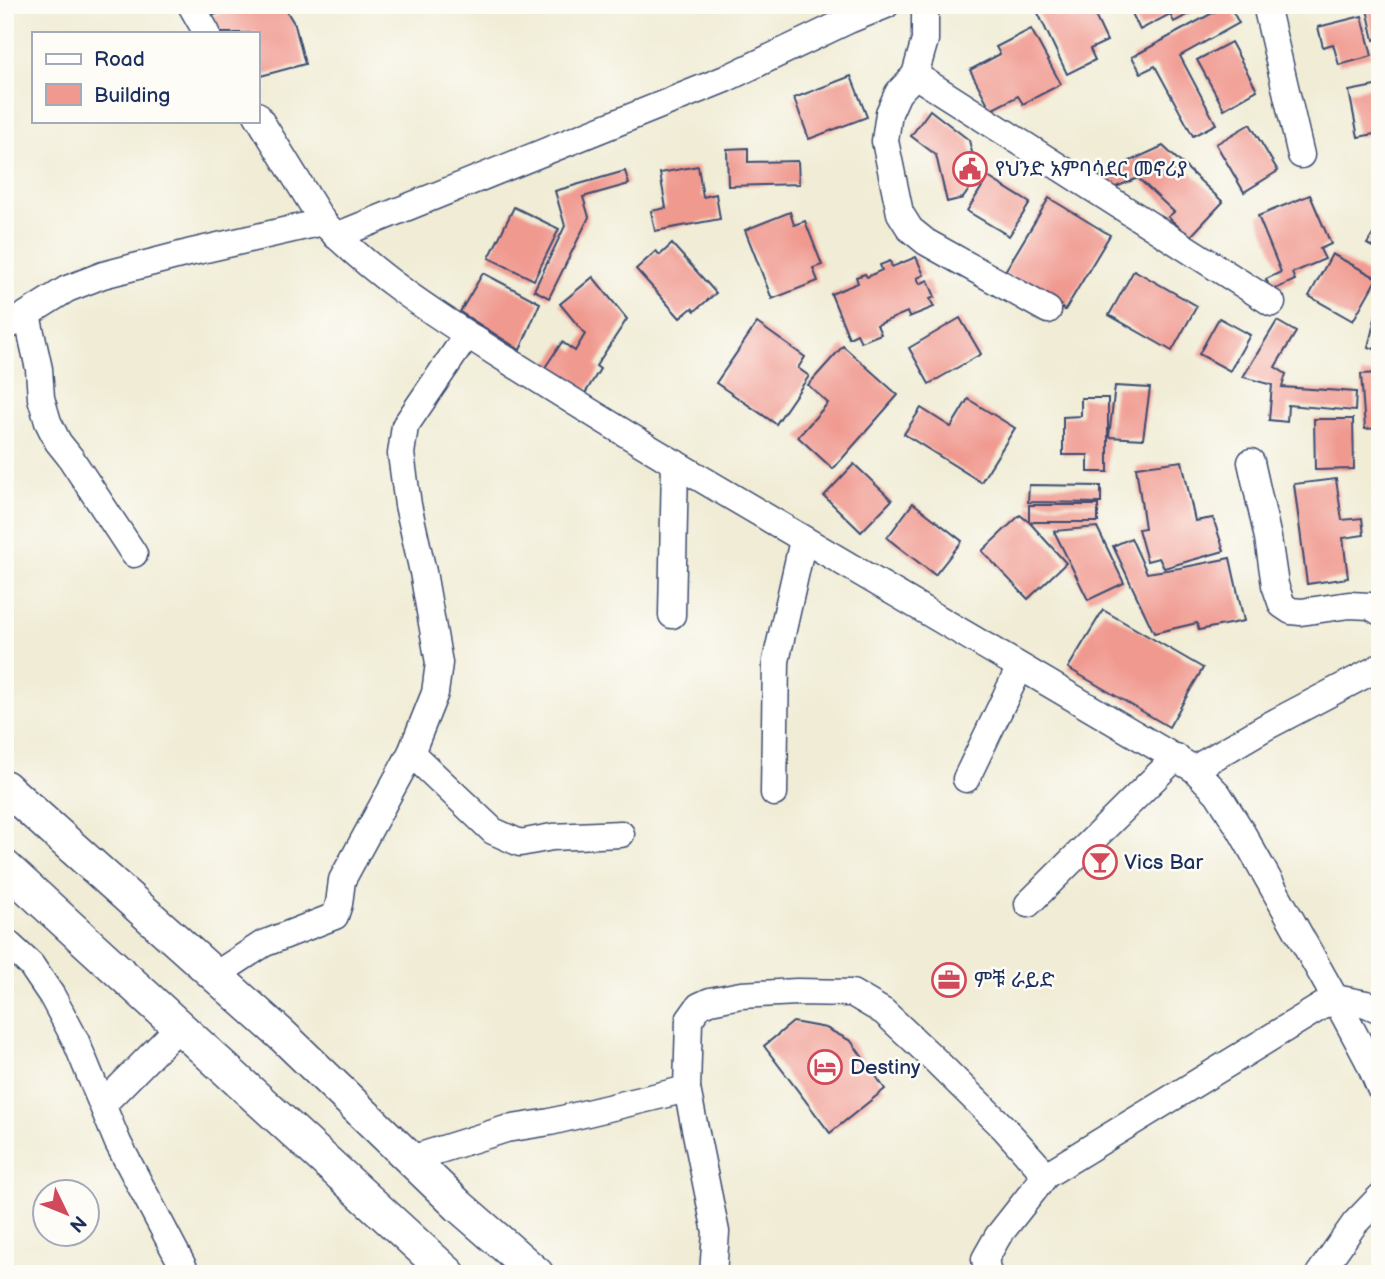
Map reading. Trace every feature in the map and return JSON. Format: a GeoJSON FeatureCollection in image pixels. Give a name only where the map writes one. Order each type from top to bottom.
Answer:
{"type":"FeatureCollection","features":[{"type":"Feature","properties":{"kind":"main road"},"geometry":{"type":"LineString","coordinates":[[5,787],[284,1037],[459,1206],[537,1274]]}},
{"type":"Feature","properties":{"kind":"main road"},"geometry":{"type":"LineString","coordinates":[[5,867],[449,1274]]}},
{"type":"Feature","properties":{"kind":"street"},"geometry":{"type":"LineString","coordinates":[[134,554],[58,442],[48,422],[41,398],[39,369],[16,322],[67,289],[103,275],[188,253],[330,229],[725,79],[843,13],[886,5]]}},
{"type":"Feature","properties":{"kind":"street"},"geometry":{"type":"LineString","coordinates":[[925,5],[925,40],[915,75],[898,93],[889,113],[886,141],[900,213],[910,229],[926,243],[1048,310]]}},
{"type":"Feature","properties":{"kind":"street"},"geometry":{"type":"LineString","coordinates":[[1266,5],[1301,155]]}},
{"type":"Feature","properties":{"kind":"street"},"geometry":{"type":"LineString","coordinates":[[915,75],[1272,303]]}},
{"type":"Feature","properties":{"kind":"street"},"geometry":{"type":"LineString","coordinates":[[259,118],[330,229],[398,289],[613,427],[1185,763],[1218,794],[1240,829],[1335,998],[1380,1088]]}},
{"type":"Feature","properties":{"kind":"street"},"geometry":{"type":"LineString","coordinates":[[214,976],[263,944],[335,916],[342,880],[411,753],[435,693],[439,663],[408,505],[401,454],[405,426],[467,335]]}},
{"type":"Feature","properties":{"kind":"street"},"geometry":{"type":"LineString","coordinates":[[1251,462],[1268,538],[1275,585],[1282,605],[1291,611],[1301,612],[1349,605],[1370,606],[1380,612]]}},
{"type":"Feature","properties":{"kind":"street"},"geometry":{"type":"LineString","coordinates":[[672,615],[675,463]]}},
{"type":"Feature","properties":{"kind":"street"},"geometry":{"type":"LineString","coordinates":[[774,793],[776,661],[803,540]]}},
{"type":"Feature","properties":{"kind":"street"},"geometry":{"type":"LineString","coordinates":[[966,779],[1020,667]]}},
{"type":"Feature","properties":{"kind":"street"},"geometry":{"type":"LineString","coordinates":[[1028,904],[1185,763],[1265,728],[1380,667]]}},
{"type":"Feature","properties":{"kind":"street"},"geometry":{"type":"LineString","coordinates":[[411,753],[492,831],[520,843],[552,837],[621,834]]}},
{"type":"Feature","properties":{"kind":"street"},"geometry":{"type":"LineString","coordinates":[[5,942],[31,965],[52,996],[75,1039],[118,1143],[186,1272]]}},
{"type":"Feature","properties":{"kind":"street"},"geometry":{"type":"LineString","coordinates":[[713,1274],[716,1231],[687,1089],[689,1020],[699,1006],[710,1001],[741,995],[852,993],[884,1012],[933,1057],[1005,1129],[1046,1175]]}},
{"type":"Feature","properties":{"kind":"street"},"geometry":{"type":"LineString","coordinates":[[988,1274],[985,1259],[998,1236],[1046,1175],[1335,998],[1366,1004],[1380,1010]]}},
{"type":"Feature","properties":{"kind":"street"},"geometry":{"type":"LineString","coordinates":[[103,1104],[180,1026]]}},
{"type":"Feature","properties":{"kind":"street"},"geometry":{"type":"LineString","coordinates":[[411,1159],[506,1129],[550,1122],[687,1089]]}},
{"type":"Feature","properties":{"kind":"street"},"geometry":{"type":"LineString","coordinates":[[1319,1274],[1354,1223],[1380,1197]]}},
{"type":"Feature","properties":{"kind":"building"},"geometry":{"type":"Polygon","coordinates":[[[242,5],[283,5],[295,25],[305,64],[259,76],[259,32],[217,32],[208,17],[242,5]]]}},
{"type":"Feature","properties":{"kind":"building"},"geometry":{"type":"Polygon","coordinates":[[[1054,5],[1090,5],[1107,41],[1090,49],[1095,60],[1067,74],[1038,13],[1054,5]]]}},
{"type":"Feature","properties":{"kind":"building"},"geometry":{"type":"Polygon","coordinates":[[[1128,5],[1206,5],[1174,22],[1170,14],[1140,30],[1128,5]]]}},
{"type":"Feature","properties":{"kind":"building"},"geometry":{"type":"Polygon","coordinates":[[[1227,5],[1239,23],[1180,56],[1216,124],[1193,136],[1155,66],[1141,73],[1132,57],[1227,5]]]}},
{"type":"Feature","properties":{"kind":"building"},"geometry":{"type":"Polygon","coordinates":[[[1366,5],[1380,5],[1380,38],[1374,40],[1366,5]]]}},
{"type":"Feature","properties":{"kind":"building"},"geometry":{"type":"Polygon","coordinates":[[[1362,16],[1372,56],[1339,65],[1333,44],[1323,47],[1318,27],[1362,16]]]}},
{"type":"Feature","properties":{"kind":"building"},"geometry":{"type":"Polygon","coordinates":[[[1031,29],[1061,84],[1023,104],[1018,96],[991,110],[970,70],[1000,54],[996,47],[1031,29]]]}},
{"type":"Feature","properties":{"kind":"building"},"geometry":{"type":"Polygon","coordinates":[[[1231,42],[1257,90],[1224,109],[1197,60],[1231,42]]]}},
{"type":"Feature","properties":{"kind":"building"},"geometry":{"type":"Polygon","coordinates":[[[851,76],[867,117],[809,139],[794,98],[851,76]]]}},
{"type":"Feature","properties":{"kind":"building"},"geometry":{"type":"Polygon","coordinates":[[[1380,85],[1380,133],[1358,137],[1349,91],[1380,85]]]}},
{"type":"Feature","properties":{"kind":"building"},"geometry":{"type":"Polygon","coordinates":[[[930,110],[969,140],[978,177],[963,198],[947,202],[936,155],[911,136],[930,110]]]}},
{"type":"Feature","properties":{"kind":"building"},"geometry":{"type":"Polygon","coordinates":[[[1250,124],[1278,171],[1244,192],[1216,144],[1250,124]]]}},
{"type":"Feature","properties":{"kind":"building"},"geometry":{"type":"Polygon","coordinates":[[[1163,146],[1223,202],[1190,237],[1168,217],[1174,212],[1138,178],[1111,189],[1097,176],[1163,146]]]}},
{"type":"Feature","properties":{"kind":"building"},"geometry":{"type":"Polygon","coordinates":[[[748,148],[748,162],[798,161],[799,184],[728,186],[727,149],[748,148]]]}},
{"type":"Feature","properties":{"kind":"building"},"geometry":{"type":"Polygon","coordinates":[[[698,166],[703,197],[716,194],[720,219],[655,231],[651,211],[666,208],[660,173],[698,166]]]}},
{"type":"Feature","properties":{"kind":"building"},"geometry":{"type":"Polygon","coordinates":[[[625,171],[629,184],[583,197],[589,217],[549,298],[534,290],[565,226],[555,191],[625,171]]]}},
{"type":"Feature","properties":{"kind":"building"},"geometry":{"type":"Polygon","coordinates":[[[988,177],[1030,203],[1009,236],[967,211],[988,177]]]}},
{"type":"Feature","properties":{"kind":"building"},"geometry":{"type":"Polygon","coordinates":[[[1310,195],[1331,244],[1320,249],[1325,259],[1292,273],[1295,280],[1271,291],[1266,279],[1281,272],[1258,216],[1310,195]]]}},
{"type":"Feature","properties":{"kind":"building"},"geometry":{"type":"Polygon","coordinates":[[[1049,198],[1110,235],[1065,310],[1004,273],[1049,198]]]}},
{"type":"Feature","properties":{"kind":"building"},"geometry":{"type":"Polygon","coordinates":[[[514,207],[559,229],[534,280],[489,258],[514,207]]]}},
{"type":"Feature","properties":{"kind":"building"},"geometry":{"type":"Polygon","coordinates":[[[790,212],[794,225],[805,221],[822,265],[813,268],[818,281],[772,299],[745,230],[790,212]]]}},
{"type":"Feature","properties":{"kind":"building"},"geometry":{"type":"Polygon","coordinates":[[[1380,223],[1380,251],[1367,244],[1380,223]]]}},
{"type":"Feature","properties":{"kind":"building"},"geometry":{"type":"Polygon","coordinates":[[[672,244],[716,293],[695,311],[692,308],[680,318],[636,269],[656,251],[660,255],[672,244]]]}},
{"type":"Feature","properties":{"kind":"building"},"geometry":{"type":"Polygon","coordinates":[[[1332,254],[1377,278],[1353,321],[1309,296],[1332,254]]]}},
{"type":"Feature","properties":{"kind":"building"},"geometry":{"type":"Polygon","coordinates":[[[916,257],[924,275],[917,278],[920,284],[928,280],[935,297],[930,299],[934,307],[909,317],[907,312],[877,325],[881,334],[861,342],[857,334],[849,338],[831,294],[858,283],[856,277],[865,274],[867,277],[882,270],[880,265],[890,261],[892,267],[916,257]]]}},
{"type":"Feature","properties":{"kind":"building"},"geometry":{"type":"Polygon","coordinates":[[[1134,270],[1197,306],[1172,351],[1109,315],[1134,270]]]}},
{"type":"Feature","properties":{"kind":"building"},"geometry":{"type":"Polygon","coordinates":[[[483,273],[540,303],[520,350],[460,312],[483,273]]]}},
{"type":"Feature","properties":{"kind":"building"},"geometry":{"type":"Polygon","coordinates":[[[593,277],[627,319],[596,366],[600,369],[584,395],[544,369],[562,342],[575,351],[585,334],[560,304],[593,277]]]}},
{"type":"Feature","properties":{"kind":"building"},"geometry":{"type":"Polygon","coordinates":[[[1380,303],[1380,350],[1368,347],[1380,303]]]}},
{"type":"Feature","properties":{"kind":"building"},"geometry":{"type":"Polygon","coordinates":[[[960,318],[981,354],[929,384],[909,348],[960,318]]]}},
{"type":"Feature","properties":{"kind":"building"},"geometry":{"type":"Polygon","coordinates":[[[1219,318],[1250,335],[1230,371],[1199,354],[1219,318]]]}},
{"type":"Feature","properties":{"kind":"building"},"geometry":{"type":"Polygon","coordinates":[[[1277,321],[1296,332],[1275,367],[1286,374],[1282,387],[1356,392],[1355,411],[1288,405],[1287,422],[1269,420],[1272,385],[1243,377],[1277,321]]]}},
{"type":"Feature","properties":{"kind":"building"},"geometry":{"type":"Polygon","coordinates":[[[757,323],[805,357],[798,368],[809,376],[776,424],[716,383],[757,323]]]}},
{"type":"Feature","properties":{"kind":"building"},"geometry":{"type":"Polygon","coordinates":[[[843,346],[898,395],[833,469],[798,437],[828,403],[808,385],[843,346]]]}},
{"type":"Feature","properties":{"kind":"building"},"geometry":{"type":"Polygon","coordinates":[[[1380,373],[1380,428],[1365,429],[1361,374],[1380,373]]]}},
{"type":"Feature","properties":{"kind":"building"},"geometry":{"type":"Polygon","coordinates":[[[1115,386],[1150,388],[1143,439],[1109,437],[1115,386]]]}},
{"type":"Feature","properties":{"kind":"building"},"geometry":{"type":"Polygon","coordinates":[[[1081,398],[1108,398],[1108,472],[1088,472],[1088,455],[1063,455],[1063,417],[1081,416],[1081,398]]]}},
{"type":"Feature","properties":{"kind":"building"},"geometry":{"type":"Polygon","coordinates":[[[968,399],[1015,428],[981,482],[904,434],[921,408],[951,427],[968,399]]]}},
{"type":"Feature","properties":{"kind":"building"},"geometry":{"type":"Polygon","coordinates":[[[1314,419],[1353,419],[1354,469],[1315,470],[1314,419]]]}},
{"type":"Feature","properties":{"kind":"building"},"geometry":{"type":"Polygon","coordinates":[[[1182,461],[1195,521],[1213,518],[1224,551],[1164,568],[1159,558],[1147,561],[1138,529],[1145,528],[1136,467],[1182,461]]]}},
{"type":"Feature","properties":{"kind":"building"},"geometry":{"type":"Polygon","coordinates":[[[854,464],[892,500],[861,532],[824,496],[854,464]]]}},
{"type":"Feature","properties":{"kind":"building"},"geometry":{"type":"Polygon","coordinates":[[[1336,479],[1342,520],[1362,518],[1364,535],[1343,538],[1348,578],[1307,584],[1294,484],[1336,479]]]}},
{"type":"Feature","properties":{"kind":"building"},"geometry":{"type":"Polygon","coordinates":[[[1029,485],[1101,486],[1101,503],[1028,502],[1029,485]]]}},
{"type":"Feature","properties":{"kind":"building"},"geometry":{"type":"Polygon","coordinates":[[[913,503],[962,541],[935,575],[887,538],[913,503]]]}},
{"type":"Feature","properties":{"kind":"building"},"geometry":{"type":"Polygon","coordinates":[[[1029,505],[1098,505],[1098,522],[1029,522],[1029,505]]]}},
{"type":"Feature","properties":{"kind":"building"},"geometry":{"type":"Polygon","coordinates":[[[1020,515],[1066,563],[1028,599],[982,551],[1020,515]]]}},
{"type":"Feature","properties":{"kind":"building"},"geometry":{"type":"Polygon","coordinates":[[[1097,527],[1124,583],[1088,600],[1054,531],[1097,527]]]}},
{"type":"Feature","properties":{"kind":"building"},"geometry":{"type":"Polygon","coordinates":[[[1131,538],[1147,573],[1230,558],[1244,621],[1199,630],[1197,623],[1154,633],[1113,546],[1131,538]]]}},
{"type":"Feature","properties":{"kind":"building"},"geometry":{"type":"Polygon","coordinates":[[[1103,610],[1203,668],[1169,727],[1068,668],[1103,610]]]}},
{"type":"Feature","properties":{"kind":"building","name":"Destiny"},"geometry":{"type":"Polygon","coordinates":[[[793,1022],[826,1028],[851,1041],[885,1089],[830,1133],[764,1046],[793,1022]]]}},
{"type":"Feature","properties":{"kind":"place","name":"የህንድ አምባሳደር መኖሪያ"},"geometry":{"type":"Point","coordinates":[970,169]}},
{"type":"Feature","properties":{"kind":"place","name":"Vics Bar"},"geometry":{"type":"Point","coordinates":[1100,862]}},
{"type":"Feature","properties":{"kind":"place","name":"ምቹ ራይድ"},"geometry":{"type":"Point","coordinates":[949,980]}},
{"type":"Feature","properties":{"kind":"place","name":"Destiny"},"geometry":{"type":"Point","coordinates":[825,1067]}}]}
